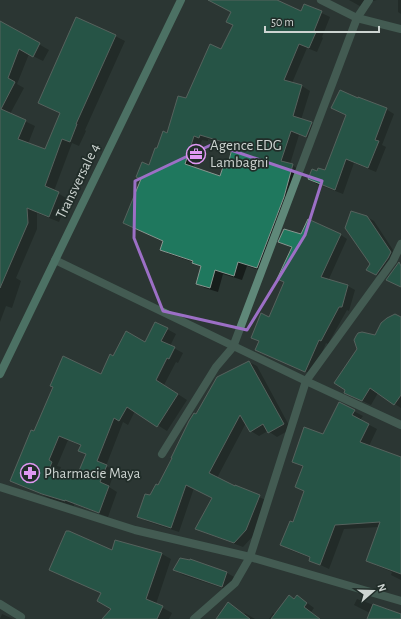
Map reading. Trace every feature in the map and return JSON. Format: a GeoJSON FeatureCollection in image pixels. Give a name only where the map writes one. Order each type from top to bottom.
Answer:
{"type":"FeatureCollection","features":[{"type":"Feature","properties":{"kind":"main road","name":"Transversale 4"},"geometry":{"type":"LineString","coordinates":[[0,374],[181,0]]}},
{"type":"Feature","properties":{"kind":"street"},"geometry":{"type":"LineString","coordinates":[[320,0],[357,18],[401,29]]}},
{"type":"Feature","properties":{"kind":"street"},"geometry":{"type":"LineString","coordinates":[[162,454],[216,367],[233,347],[357,18],[369,0]]}},
{"type":"Feature","properties":{"kind":"street"},"geometry":{"type":"LineString","coordinates":[[194,619],[235,583],[250,557],[306,382],[393,261],[401,244]]}},
{"type":"Feature","properties":{"kind":"street"},"geometry":{"type":"LineString","coordinates":[[54,260],[306,382],[401,425]]}},
{"type":"Feature","properties":{"kind":"street"},"geometry":{"type":"LineString","coordinates":[[0,487],[134,530],[250,557],[401,601]]}},
{"type":"Feature","properties":{"kind":"street"},"geometry":{"type":"LineString","coordinates":[[0,604],[21,616]]}},
{"type":"Feature","properties":{"kind":"highlighted area"},"geometry":{"type":"Polygon","coordinates":[[[213,144],[322,181],[305,235],[247,330],[163,311],[134,238],[135,181],[213,144]]]}},
{"type":"Feature","properties":{"kind":"building"},"geometry":{"type":"Polygon","coordinates":[[[208,0],[277,0],[301,11],[304,4],[322,11],[314,31],[316,32],[309,48],[299,44],[284,80],[302,85],[293,116],[312,122],[306,137],[291,131],[281,161],[293,164],[284,197],[257,268],[238,262],[234,276],[215,270],[210,288],[196,284],[201,266],[192,263],[193,261],[160,250],[163,241],[123,223],[141,179],[136,177],[142,162],[149,165],[163,131],[167,133],[178,96],[186,98],[210,44],[221,49],[233,25],[226,22],[231,12],[208,0]],[[200,135],[199,138],[194,136],[185,164],[220,176],[223,167],[227,168],[233,145],[200,135]]]}},
{"type":"Feature","properties":{"kind":"building"},"geometry":{"type":"Polygon","coordinates":[[[76,17],[116,35],[76,124],[70,142],[62,139],[45,186],[59,192],[49,217],[27,208],[28,223],[0,288],[0,21],[40,43],[33,57],[19,49],[8,78],[15,82],[1,109],[26,120],[18,139],[45,149],[60,113],[38,103],[76,17]]]}},
{"type":"Feature","properties":{"kind":"building"},"geometry":{"type":"Polygon","coordinates":[[[340,90],[387,108],[375,140],[379,141],[368,168],[346,159],[335,190],[308,179],[312,169],[317,171],[318,168],[325,170],[346,115],[331,108],[340,90]]]}},
{"type":"Feature","properties":{"kind":"building"},"geometry":{"type":"Polygon","coordinates":[[[351,211],[367,216],[391,252],[376,275],[366,270],[370,264],[345,228],[351,211]]]}},
{"type":"Feature","properties":{"kind":"building"},"geometry":{"type":"Polygon","coordinates":[[[308,219],[341,234],[321,277],[348,285],[342,307],[339,307],[321,341],[319,340],[305,372],[255,350],[259,341],[251,338],[261,313],[269,317],[284,282],[277,279],[292,247],[278,242],[284,229],[301,234],[308,219]]]}},
{"type":"Feature","properties":{"kind":"building"},"geometry":{"type":"Polygon","coordinates":[[[399,262],[401,266],[401,287],[386,280],[399,262]]]}},
{"type":"Feature","properties":{"kind":"building"},"geometry":{"type":"Polygon","coordinates":[[[395,314],[401,317],[401,395],[394,405],[370,388],[362,401],[344,393],[345,390],[334,383],[357,349],[354,340],[356,336],[358,333],[362,332],[375,335],[381,323],[395,314]]]}},
{"type":"Feature","properties":{"kind":"building"},"geometry":{"type":"Polygon","coordinates":[[[155,322],[168,328],[161,341],[175,347],[169,359],[167,358],[156,380],[178,394],[157,427],[127,407],[119,421],[114,418],[97,461],[107,465],[100,482],[109,486],[99,513],[65,500],[42,494],[10,481],[31,430],[34,431],[53,387],[50,386],[63,356],[101,374],[110,354],[113,356],[126,331],[145,342],[155,322]],[[59,436],[49,460],[52,462],[50,467],[76,478],[86,454],[78,451],[81,445],[59,436]]]}},
{"type":"Feature","properties":{"kind":"building"},"geometry":{"type":"Polygon","coordinates":[[[249,361],[284,424],[268,433],[263,424],[250,432],[240,415],[209,473],[235,486],[260,495],[246,530],[234,543],[195,529],[212,498],[186,485],[171,528],[137,517],[145,494],[150,495],[156,484],[158,485],[189,421],[194,413],[196,414],[217,377],[249,361]]]}},
{"type":"Feature","properties":{"kind":"building"},"geometry":{"type":"Polygon","coordinates":[[[339,402],[355,410],[352,415],[369,424],[360,442],[401,457],[401,574],[366,561],[380,522],[335,525],[320,565],[309,561],[310,557],[280,545],[290,521],[293,522],[304,491],[295,487],[303,466],[292,462],[304,427],[323,434],[339,402]]]}},
{"type":"Feature","properties":{"kind":"building"},"geometry":{"type":"Polygon","coordinates":[[[66,531],[112,550],[115,540],[162,553],[146,599],[163,606],[157,619],[102,619],[111,609],[97,601],[101,593],[49,570],[66,531]]]}},
{"type":"Feature","properties":{"kind":"building"},"geometry":{"type":"Polygon","coordinates":[[[180,558],[190,559],[227,572],[222,587],[173,570],[180,558]]]}},
{"type":"Feature","properties":{"kind":"building"},"geometry":{"type":"Polygon","coordinates":[[[289,595],[294,599],[297,595],[307,603],[304,607],[320,619],[271,619],[289,595]]]}},
{"type":"Feature","properties":{"kind":"building"},"geometry":{"type":"Polygon","coordinates":[[[228,602],[250,619],[216,619],[228,602]]]}},
{"type":"Feature","properties":{"kind":"building"},"geometry":{"type":"Polygon","coordinates":[[[373,604],[401,614],[401,619],[367,619],[373,604]]]}},
{"type":"Feature","properties":{"kind":"place","name":"Agence EDG Lambagni"},"geometry":{"type":"Point","coordinates":[196,154]}},
{"type":"Feature","properties":{"kind":"place","name":"Pharmacie Maya"},"geometry":{"type":"Point","coordinates":[30,473]}}]}
